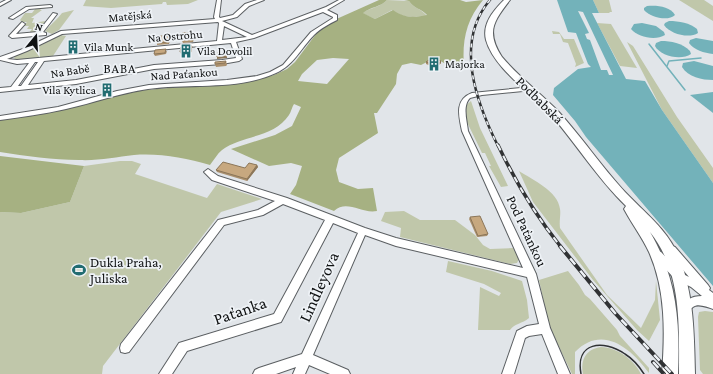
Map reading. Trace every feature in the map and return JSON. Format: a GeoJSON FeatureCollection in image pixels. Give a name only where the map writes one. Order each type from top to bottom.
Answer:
{"type":"FeatureCollection","features":[{"type":"Feature","properties":{"kind":"main road","name":"Podbabská"},"geometry":{"type":"LineString","coordinates":[[506,0],[491,19],[489,26],[490,39],[494,50],[505,66],[531,89],[562,122],[622,194],[647,219],[664,241],[678,276],[685,309],[687,374]]}},
{"type":"Feature","properties":{"kind":"main road","name":"Podbabská"},"geometry":{"type":"LineString","coordinates":[[622,194],[655,252],[667,288],[671,352],[670,374]]}},
{"type":"Feature","properties":{"kind":"street"},"geometry":{"type":"LineString","coordinates":[[0,5],[9,0]]}},
{"type":"Feature","properties":{"kind":"street"},"geometry":{"type":"LineString","coordinates":[[219,0],[216,17],[221,22],[252,37]]}},
{"type":"Feature","properties":{"kind":"street","name":"Matějská"},"geometry":{"type":"LineString","coordinates":[[2,59],[52,37],[70,32],[221,22],[235,16],[247,5],[262,0]]}},
{"type":"Feature","properties":{"kind":"street","name":"Matějská"},"geometry":{"type":"LineString","coordinates":[[260,8],[262,0]]}},
{"type":"Feature","properties":{"kind":"street","name":"Na Ostrohu"},"geometry":{"type":"LineString","coordinates":[[2,59],[14,62],[33,61],[233,41],[252,37],[324,10],[334,6],[342,0]]}},
{"type":"Feature","properties":{"kind":"street"},"geometry":{"type":"LineString","coordinates":[[11,18],[28,8],[48,4]]}},
{"type":"Feature","properties":{"kind":"street","name":"Nad Paťankou"},"geometry":{"type":"LineString","coordinates":[[0,118],[51,110],[148,87],[216,83],[272,74],[294,59],[309,37],[317,29],[335,19],[334,16],[324,10]]}},
{"type":"Feature","properties":{"kind":"street"},"geometry":{"type":"LineString","coordinates":[[40,33],[55,14]]}},
{"type":"Feature","properties":{"kind":"street"},"geometry":{"type":"LineString","coordinates":[[220,43],[221,22]]}},
{"type":"Feature","properties":{"kind":"street"},"geometry":{"type":"LineString","coordinates":[[22,24],[12,36],[40,33],[52,37]]}},
{"type":"Feature","properties":{"kind":"street","name":"Na Babě"},"geometry":{"type":"LineString","coordinates":[[0,90],[76,82],[154,68],[239,59],[233,41]]}},
{"type":"Feature","properties":{"kind":"street"},"geometry":{"type":"LineString","coordinates":[[23,88],[42,60]]}},
{"type":"Feature","properties":{"kind":"street"},"geometry":{"type":"LineString","coordinates":[[13,89],[33,61]]}},
{"type":"Feature","properties":{"kind":"street","name":"Pod Paťankou"},"geometry":{"type":"LineString","coordinates":[[531,89],[493,92],[464,102],[461,111],[465,131],[531,274],[545,328],[564,374]]}},
{"type":"Feature","properties":{"kind":"street"},"geometry":{"type":"LineString","coordinates":[[208,172],[215,178],[284,200],[362,231],[396,242],[531,274]]}},
{"type":"Feature","properties":{"kind":"street"},"geometry":{"type":"LineString","coordinates":[[125,348],[221,222],[260,212],[284,200]]}},
{"type":"Feature","properties":{"kind":"street","name":"Paťanka"},"geometry":{"type":"LineString","coordinates":[[166,374],[183,347],[276,318],[331,218]]}},
{"type":"Feature","properties":{"kind":"street","name":"Lindleyova"},"geometry":{"type":"LineString","coordinates":[[299,374],[362,231]]}},
{"type":"Feature","properties":{"kind":"street"},"geometry":{"type":"LineString","coordinates":[[664,241],[713,299]]}},
{"type":"Feature","properties":{"kind":"street"},"geometry":{"type":"LineString","coordinates":[[655,252],[678,276],[694,284],[713,299]]}},
{"type":"Feature","properties":{"kind":"street"},"geometry":{"type":"LineString","coordinates":[[667,288],[672,280],[678,276]]}},
{"type":"Feature","properties":{"kind":"street"},"geometry":{"type":"LineString","coordinates":[[685,309],[690,302],[694,301],[705,301],[713,304]]}},
{"type":"Feature","properties":{"kind":"street"},"geometry":{"type":"LineString","coordinates":[[508,374],[521,335],[527,331],[545,328]]}},
{"type":"Feature","properties":{"kind":"street"},"geometry":{"type":"LineString","coordinates":[[259,374],[306,358],[344,374]]}},
{"type":"Feature","properties":{"kind":"green space"},"geometry":{"type":"Polygon","coordinates":[[[86,0],[198,0],[188,4],[167,5],[166,2],[163,2],[162,4],[111,8],[83,6],[86,0]]]}},
{"type":"Feature","properties":{"kind":"green space"},"geometry":{"type":"Polygon","coordinates":[[[379,0],[387,0],[363,13],[375,19],[393,10],[405,16],[418,17],[427,15],[409,1],[404,0],[460,0],[466,2],[483,0],[473,15],[466,31],[464,67],[444,63],[435,58],[421,65],[411,63],[402,65],[397,74],[396,84],[377,113],[374,113],[378,133],[339,158],[336,170],[339,182],[358,189],[373,188],[377,211],[365,211],[344,206],[334,211],[290,194],[296,185],[302,166],[291,163],[269,166],[231,149],[275,135],[292,126],[301,107],[294,104],[289,115],[275,128],[230,145],[217,155],[210,165],[163,155],[134,155],[100,159],[69,160],[49,159],[0,152],[0,120],[52,112],[134,91],[248,81],[274,75],[287,69],[295,62],[319,30],[332,21],[379,0]],[[333,58],[317,60],[302,74],[298,81],[327,84],[349,59],[333,58]]]}},
{"type":"Feature","properties":{"kind":"green space"},"geometry":{"type":"Polygon","coordinates":[[[387,0],[409,1],[427,16],[405,16],[392,10],[375,19],[362,13],[382,4],[387,0]]]}},
{"type":"Feature","properties":{"kind":"green space"},"geometry":{"type":"Polygon","coordinates":[[[593,0],[609,0],[612,12],[599,13],[593,0]]]}},
{"type":"Feature","properties":{"kind":"green space"},"geometry":{"type":"Polygon","coordinates":[[[679,0],[704,0],[713,6],[713,21],[679,0]]]}},
{"type":"Feature","properties":{"kind":"green space"},"geometry":{"type":"Polygon","coordinates":[[[51,7],[41,9],[40,10],[42,10],[31,18],[34,18],[32,23],[46,21],[41,26],[36,27],[34,31],[38,30],[38,32],[29,33],[32,29],[27,29],[29,26],[23,26],[27,22],[22,22],[20,20],[25,13],[32,13],[36,8],[51,7]]]}},
{"type":"Feature","properties":{"kind":"green space"},"geometry":{"type":"Polygon","coordinates":[[[74,10],[59,30],[52,34],[45,31],[62,13],[74,10]]]}},
{"type":"Feature","properties":{"kind":"green space"},"geometry":{"type":"Polygon","coordinates":[[[597,23],[611,24],[637,68],[620,66],[597,23]]]}},
{"type":"Feature","properties":{"kind":"green space"},"geometry":{"type":"Polygon","coordinates":[[[552,31],[559,32],[564,39],[574,39],[584,63],[575,67],[576,64],[568,43],[563,42],[560,34],[553,34],[552,31]]]}},
{"type":"Feature","properties":{"kind":"green space"},"geometry":{"type":"Polygon","coordinates":[[[61,35],[66,36],[53,56],[16,60],[14,58],[16,55],[61,35]]]}},
{"type":"Feature","properties":{"kind":"green space"},"geometry":{"type":"Polygon","coordinates":[[[627,42],[633,46],[677,117],[713,168],[713,183],[662,110],[627,42]]]}},
{"type":"Feature","properties":{"kind":"green space"},"geometry":{"type":"Polygon","coordinates":[[[471,101],[480,128],[508,186],[501,187],[489,166],[491,166],[485,153],[482,153],[466,120],[465,106],[471,101]]]}},
{"type":"Feature","properties":{"kind":"green space"},"geometry":{"type":"Polygon","coordinates":[[[0,156],[84,166],[70,202],[21,213],[0,212],[0,156]]]}},
{"type":"Feature","properties":{"kind":"green space","name":"Dukla Praha, Juliska"},"geometry":{"type":"Polygon","coordinates":[[[120,161],[132,161],[141,164],[135,174],[207,198],[217,184],[262,199],[221,212],[103,366],[102,374],[0,374],[0,212],[21,213],[70,202],[84,166],[120,161]]]}},
{"type":"Feature","properties":{"kind":"green space"},"geometry":{"type":"Polygon","coordinates":[[[519,171],[538,182],[555,197],[560,209],[560,228],[607,295],[641,328],[655,300],[656,281],[660,320],[649,341],[637,330],[593,280],[533,202],[519,171]]]}},
{"type":"Feature","properties":{"kind":"green space"},"geometry":{"type":"Polygon","coordinates":[[[404,211],[420,220],[455,220],[475,235],[483,245],[490,249],[513,248],[519,259],[517,263],[510,264],[400,237],[401,228],[381,221],[385,212],[404,211]]]}},
{"type":"Feature","properties":{"kind":"green space"},"geometry":{"type":"Polygon","coordinates":[[[448,261],[492,271],[522,281],[527,300],[529,318],[514,326],[510,330],[478,330],[480,287],[499,296],[501,293],[484,284],[446,272],[448,261]]]}},
{"type":"Feature","properties":{"kind":"green space"},"geometry":{"type":"Polygon","coordinates":[[[568,271],[585,295],[649,368],[649,373],[634,355],[625,348],[606,340],[595,340],[585,344],[575,352],[575,374],[572,374],[549,326],[539,280],[568,271]]]}},
{"type":"Feature","properties":{"kind":"green space"},"geometry":{"type":"Polygon","coordinates":[[[699,312],[713,312],[713,374],[703,374],[700,370],[698,317],[699,312]]]}},
{"type":"Feature","properties":{"kind":"green space"},"geometry":{"type":"Polygon","coordinates":[[[601,347],[624,355],[634,364],[641,374],[583,374],[582,364],[585,356],[591,350],[601,347]]]}},
{"type":"Feature","properties":{"kind":"water"},"geometry":{"type":"Polygon","coordinates":[[[557,0],[593,0],[599,13],[592,13],[626,79],[645,81],[662,110],[713,183],[713,286],[586,137],[575,121],[553,95],[554,88],[578,69],[591,67],[588,64],[576,33],[568,32],[557,0]],[[578,11],[589,33],[585,34],[587,39],[590,40],[601,70],[607,70],[609,75],[613,75],[583,12],[578,11]]]}},
{"type":"Feature","properties":{"kind":"water"},"geometry":{"type":"Polygon","coordinates":[[[647,6],[666,8],[675,15],[668,18],[655,17],[644,10],[647,6]]]}},
{"type":"Feature","properties":{"kind":"water"},"geometry":{"type":"Polygon","coordinates":[[[669,21],[691,25],[697,29],[698,33],[690,36],[675,33],[664,25],[669,21]]]}},
{"type":"Feature","properties":{"kind":"water"},"geometry":{"type":"Polygon","coordinates":[[[642,23],[656,26],[664,32],[665,35],[652,38],[642,36],[631,29],[634,24],[642,23]]]}},
{"type":"Feature","properties":{"kind":"water"},"geometry":{"type":"Polygon","coordinates":[[[696,38],[713,41],[713,54],[694,48],[689,43],[690,40],[696,38]]]}},
{"type":"Feature","properties":{"kind":"water"},"geometry":{"type":"Polygon","coordinates":[[[661,41],[680,44],[687,48],[691,54],[682,57],[666,55],[655,46],[656,43],[661,41]]]}},
{"type":"Feature","properties":{"kind":"water"},"geometry":{"type":"Polygon","coordinates":[[[694,61],[713,66],[713,80],[692,76],[682,67],[683,63],[694,61]]]}},
{"type":"Feature","properties":{"kind":"water"},"geometry":{"type":"Polygon","coordinates":[[[713,92],[713,113],[690,95],[713,92]]]}},
{"type":"Feature","properties":{"kind":"building"},"geometry":{"type":"Polygon","coordinates":[[[193,32],[192,38],[181,39],[182,33],[193,32]]]}},
{"type":"Feature","properties":{"kind":"building"},"geometry":{"type":"Polygon","coordinates":[[[158,36],[169,36],[168,42],[157,43],[158,36]]]}},
{"type":"Feature","properties":{"kind":"building"},"geometry":{"type":"Polygon","coordinates":[[[192,46],[191,51],[180,52],[181,47],[192,46]]]}},
{"type":"Feature","properties":{"kind":"building"},"geometry":{"type":"Polygon","coordinates":[[[166,49],[165,53],[154,54],[155,50],[166,49]]]}},
{"type":"Feature","properties":{"kind":"building"},"geometry":{"type":"Polygon","coordinates":[[[227,52],[227,56],[217,57],[217,53],[227,52]]]}},
{"type":"Feature","properties":{"kind":"building"},"geometry":{"type":"Polygon","coordinates":[[[432,58],[441,61],[436,66],[426,62],[432,58]]]}},
{"type":"Feature","properties":{"kind":"building"},"geometry":{"type":"Polygon","coordinates":[[[226,61],[225,63],[215,64],[215,62],[226,61]]]}},
{"type":"Feature","properties":{"kind":"building"},"geometry":{"type":"Polygon","coordinates":[[[223,162],[245,168],[249,163],[257,165],[247,179],[216,170],[223,162]]]}},
{"type":"Feature","properties":{"kind":"building"},"geometry":{"type":"Polygon","coordinates":[[[480,216],[488,234],[478,236],[470,217],[480,216]]]}},
{"type":"Feature","properties":{"kind":"waterway"},"geometry":{"type":"LineString","coordinates":[[649,44],[685,90]]}},
{"type":"Feature","properties":{"kind":"waterway"},"geometry":{"type":"LineString","coordinates":[[667,66],[669,61],[701,58]]}},
{"type":"Feature","properties":{"kind":"tram line"},"geometry":{"type":"LineString","coordinates":[[581,374],[580,363],[582,355],[592,346],[600,345],[617,349],[625,354],[636,363],[644,374]]}},
{"type":"Feature","properties":{"kind":"railway"},"geometry":{"type":"LineString","coordinates":[[490,0],[479,17],[473,34],[471,53],[472,72],[482,111],[498,146]]}},
{"type":"Feature","properties":{"kind":"railway"},"geometry":{"type":"LineString","coordinates":[[498,145],[526,198],[561,247]]}},
{"type":"Feature","properties":{"kind":"railway"},"geometry":{"type":"LineString","coordinates":[[560,246],[615,313],[672,374]]}},
{"type":"Feature","properties":{"kind":"railway"},"geometry":{"type":"LineString","coordinates":[[653,362],[664,374]]}},
{"type":"Feature","properties":{"kind":"place","name":"Vila Munk"},"geometry":{"type":"Point","coordinates":[73,47]}},
{"type":"Feature","properties":{"kind":"place","name":"Vila Dovolil"},"geometry":{"type":"Point","coordinates":[186,51]}},
{"type":"Feature","properties":{"kind":"place","name":"Majorka"},"geometry":{"type":"Point","coordinates":[434,64]}},
{"type":"Feature","properties":{"kind":"place","name":"Vila Kytlica"},"geometry":{"type":"Point","coordinates":[107,90]}},
{"type":"Feature","properties":{"kind":"place","name":"Dukla Praha, Juliska"},"geometry":{"type":"Point","coordinates":[79,270]}},
{"type":"Feature","properties":{"kind":"district","name":"BABA"},"geometry":{"type":"Point","coordinates":[120,68]}}]}
